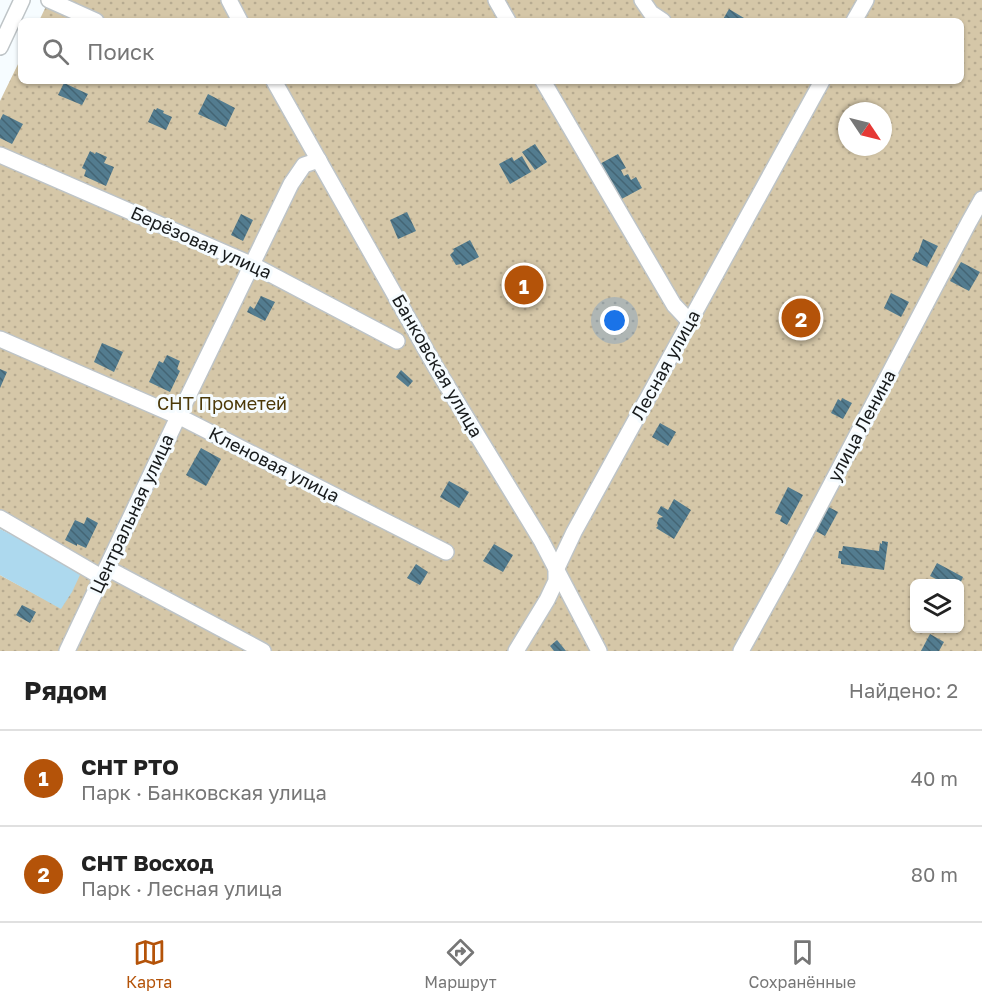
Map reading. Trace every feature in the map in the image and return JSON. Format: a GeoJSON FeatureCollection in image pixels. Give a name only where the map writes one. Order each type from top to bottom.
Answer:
{"type":"FeatureCollection","features":[{"type":"Feature","properties":{"kind":"street"},"geometry":{"type":"LineString","coordinates":[[0,47],[22,0]]}},
{"type":"Feature","properties":{"kind":"street"},"geometry":{"type":"LineString","coordinates":[[49,0],[89,18]]}},
{"type":"Feature","properties":{"kind":"street"},"geometry":{"type":"LineString","coordinates":[[229,0],[238,18]]}},
{"type":"Feature","properties":{"kind":"street"},"geometry":{"type":"LineString","coordinates":[[496,0],[506,18]]}},
{"type":"Feature","properties":{"kind":"street"},"geometry":{"type":"LineString","coordinates":[[642,0],[651,13],[658,18]]}},
{"type":"Feature","properties":{"kind":"street"},"geometry":{"type":"LineString","coordinates":[[856,18],[866,0]]}},
{"type":"Feature","properties":{"kind":"street","name":"Банковская улица"},"geometry":{"type":"LineString","coordinates":[[276,84],[435,366],[541,540],[599,651]]}},
{"type":"Feature","properties":{"kind":"street"},"geometry":{"type":"LineString","coordinates":[[545,84],[674,305],[690,322]]}},
{"type":"Feature","properties":{"kind":"street","name":"Лесная улица"},"geometry":{"type":"LineString","coordinates":[[516,651],[552,590],[556,581],[556,570],[574,532],[820,84]]}},
{"type":"Feature","properties":{"kind":"street","name":"Берёзовая улица"},"geometry":{"type":"LineString","coordinates":[[0,155],[253,265],[397,341]]}},
{"type":"Feature","properties":{"kind":"street","name":"Центральная улица"},"geometry":{"type":"LineString","coordinates":[[67,651],[291,184],[304,165],[319,160]]}},
{"type":"Feature","properties":{"kind":"street","name":"улица Ленина"},"geometry":{"type":"LineString","coordinates":[[741,651],[982,200]]}},
{"type":"Feature","properties":{"kind":"street","name":"Кленовая улица"},"geometry":{"type":"LineString","coordinates":[[0,339],[178,417],[446,552]]}},
{"type":"Feature","properties":{"kind":"street"},"geometry":{"type":"LineString","coordinates":[[0,518],[263,651]]}},
{"type":"Feature","properties":{"kind":"green space","name":"СНТ Прометей"},"geometry":{"type":"Polygon","coordinates":[[[49,0],[982,0],[982,651],[0,651],[0,575],[61,608],[38,548],[0,529],[0,101],[18,64],[18,84],[964,84],[964,18],[40,18],[49,0]]]}},
{"type":"Feature","properties":{"kind":"water"},"geometry":{"type":"Polygon","coordinates":[[[0,529],[38,548],[80,575],[61,609],[0,575],[0,529]]]}},
{"type":"Feature","properties":{"kind":"building"},"geometry":{"type":"Polygon","coordinates":[[[729,9],[744,18],[724,18],[729,9]]]}},
{"type":"Feature","properties":{"kind":"building"},"geometry":{"type":"Polygon","coordinates":[[[64,84],[88,94],[82,105],[58,95],[64,84]]]}},
{"type":"Feature","properties":{"kind":"building"},"geometry":{"type":"Polygon","coordinates":[[[208,94],[235,108],[226,127],[198,114],[208,94]]]}},
{"type":"Feature","properties":{"kind":"building"},"geometry":{"type":"Polygon","coordinates":[[[157,108],[172,117],[166,130],[148,122],[154,109],[157,108]]]}},
{"type":"Feature","properties":{"kind":"building"},"geometry":{"type":"Polygon","coordinates":[[[3,114],[23,124],[12,144],[0,138],[0,120],[3,114]]]}},
{"type":"Feature","properties":{"kind":"building"},"geometry":{"type":"Polygon","coordinates":[[[535,144],[547,162],[535,170],[522,152],[535,144]]]}},
{"type":"Feature","properties":{"kind":"building"},"geometry":{"type":"Polygon","coordinates":[[[90,151],[107,157],[104,163],[114,167],[106,186],[84,176],[86,170],[82,168],[90,151]]]}},
{"type":"Feature","properties":{"kind":"building"},"geometry":{"type":"Polygon","coordinates":[[[618,154],[626,168],[621,170],[624,176],[628,174],[631,180],[636,177],[642,188],[616,202],[596,166],[618,154]]]}},
{"type":"Feature","properties":{"kind":"building"},"geometry":{"type":"Polygon","coordinates":[[[522,156],[531,172],[510,184],[499,164],[512,157],[514,161],[522,156]]]}},
{"type":"Feature","properties":{"kind":"building"},"geometry":{"type":"Polygon","coordinates":[[[407,212],[416,231],[398,239],[390,220],[407,212]]]}},
{"type":"Feature","properties":{"kind":"building"},"geometry":{"type":"Polygon","coordinates":[[[241,214],[253,220],[243,241],[231,235],[241,214]]]}},
{"type":"Feature","properties":{"kind":"building"},"geometry":{"type":"Polygon","coordinates":[[[923,239],[938,246],[927,267],[912,260],[916,252],[918,253],[923,239]]]}},
{"type":"Feature","properties":{"kind":"building"},"geometry":{"type":"Polygon","coordinates":[[[470,240],[479,257],[462,266],[461,264],[456,265],[450,255],[453,249],[470,240]]]}},
{"type":"Feature","properties":{"kind":"building"},"geometry":{"type":"Polygon","coordinates":[[[961,262],[980,272],[969,291],[950,281],[961,262]]]}},
{"type":"Feature","properties":{"kind":"building"},"geometry":{"type":"Polygon","coordinates":[[[891,293],[909,302],[901,317],[884,308],[891,293]]]}},
{"type":"Feature","properties":{"kind":"building"},"geometry":{"type":"Polygon","coordinates":[[[261,296],[275,302],[265,321],[247,312],[250,306],[254,309],[261,296]]]}},
{"type":"Feature","properties":{"kind":"building"},"geometry":{"type":"Polygon","coordinates":[[[102,343],[123,352],[114,372],[94,362],[102,343]]]}},
{"type":"Feature","properties":{"kind":"building"},"geometry":{"type":"Polygon","coordinates":[[[167,355],[180,361],[177,369],[180,371],[170,392],[149,382],[159,361],[163,363],[167,355]]]}},
{"type":"Feature","properties":{"kind":"building"},"geometry":{"type":"Polygon","coordinates":[[[0,369],[7,372],[0,388],[0,369]]]}},
{"type":"Feature","properties":{"kind":"building"},"geometry":{"type":"Polygon","coordinates":[[[401,370],[413,381],[408,387],[396,377],[401,370]]]}},
{"type":"Feature","properties":{"kind":"building"},"geometry":{"type":"Polygon","coordinates":[[[842,398],[852,403],[843,419],[831,413],[838,399],[841,401],[842,398]]]}},
{"type":"Feature","properties":{"kind":"building"},"geometry":{"type":"Polygon","coordinates":[[[660,423],[676,432],[668,446],[652,437],[660,423]]]}},
{"type":"Feature","properties":{"kind":"building"},"geometry":{"type":"Polygon","coordinates":[[[201,448],[221,459],[206,486],[186,475],[201,448]]]}},
{"type":"Feature","properties":{"kind":"building"},"geometry":{"type":"Polygon","coordinates":[[[449,481],[469,492],[459,508],[440,497],[449,481]]]}},
{"type":"Feature","properties":{"kind":"building"},"geometry":{"type":"Polygon","coordinates":[[[788,487],[803,495],[787,525],[780,521],[782,516],[775,513],[788,487]]]}},
{"type":"Feature","properties":{"kind":"building"},"geometry":{"type":"Polygon","coordinates":[[[674,499],[691,510],[674,539],[656,528],[659,518],[663,517],[657,513],[661,506],[668,510],[674,499]]]}},
{"type":"Feature","properties":{"kind":"building"},"geometry":{"type":"Polygon","coordinates":[[[825,505],[838,512],[825,536],[812,529],[825,505]]]}},
{"type":"Feature","properties":{"kind":"building"},"geometry":{"type":"Polygon","coordinates":[[[87,517],[98,523],[86,548],[65,540],[75,520],[84,524],[87,517]]]}},
{"type":"Feature","properties":{"kind":"building"},"geometry":{"type":"Polygon","coordinates":[[[882,541],[888,542],[884,570],[841,564],[841,559],[838,558],[843,546],[879,551],[882,541]]]}},
{"type":"Feature","properties":{"kind":"building"},"geometry":{"type":"Polygon","coordinates":[[[494,544],[513,555],[503,572],[483,561],[494,544]]]}},
{"type":"Feature","properties":{"kind":"building"},"geometry":{"type":"Polygon","coordinates":[[[937,563],[963,577],[962,579],[936,579],[930,576],[937,563]]]}},
{"type":"Feature","properties":{"kind":"building"},"geometry":{"type":"Polygon","coordinates":[[[416,564],[428,572],[420,585],[407,578],[416,564]]]}},
{"type":"Feature","properties":{"kind":"building"},"geometry":{"type":"Polygon","coordinates":[[[22,605],[36,612],[30,623],[16,615],[22,605]]]}},
{"type":"Feature","properties":{"kind":"building"},"geometry":{"type":"Polygon","coordinates":[[[930,634],[944,642],[939,651],[921,651],[930,634]]]}},
{"type":"Feature","properties":{"kind":"building"},"geometry":{"type":"Polygon","coordinates":[[[557,640],[566,651],[554,651],[550,646],[557,640]]]}},
{"type":"Feature","properties":{"kind":"place","name":"СНТ РТО"},"geometry":{"type":"Point","coordinates":[524,285]}},
{"type":"Feature","properties":{"kind":"place","name":"СНТ Восход"},"geometry":{"type":"Point","coordinates":[801,318]}}]}
